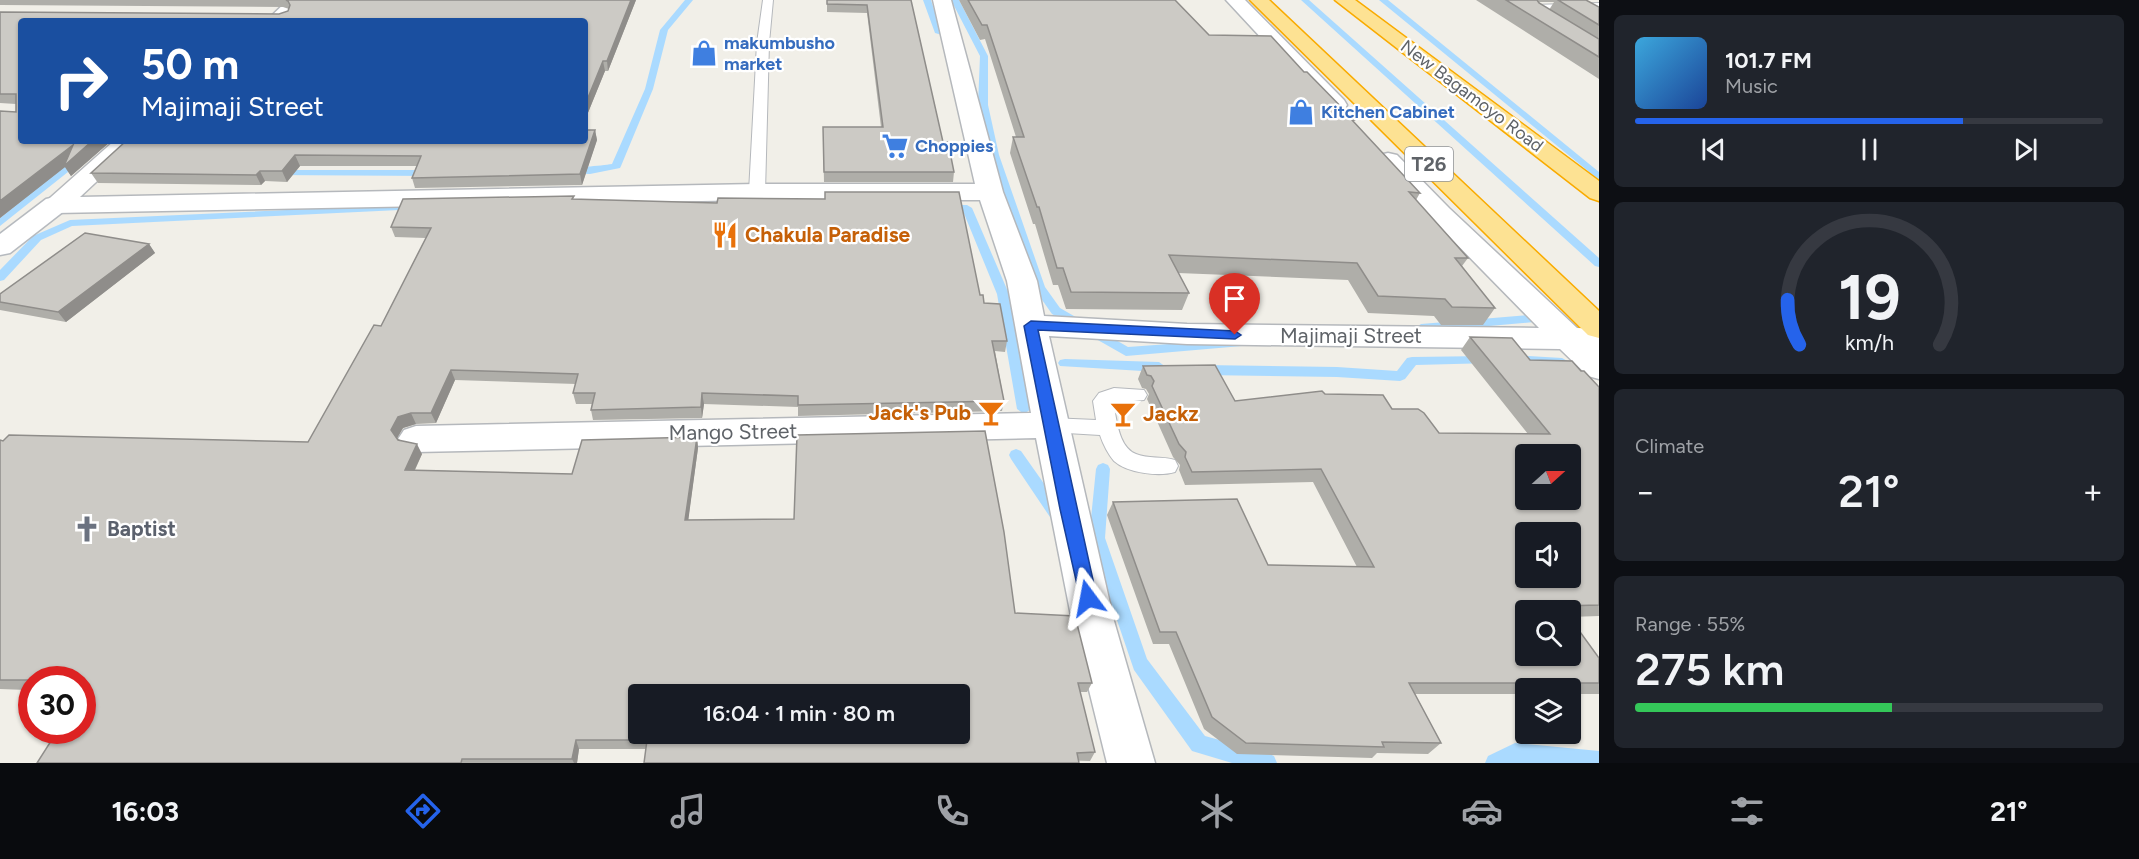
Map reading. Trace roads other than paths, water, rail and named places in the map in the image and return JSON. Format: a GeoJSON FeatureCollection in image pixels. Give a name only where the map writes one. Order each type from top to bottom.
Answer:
{"type":"FeatureCollection","features":[{"type":"Feature","properties":{"kind":"highway","name":"T26"},"geometry":{"type":"LineString","coordinates":[[1259,0],[1599,328]]}},
{"type":"Feature","properties":{"kind":"highway","name":"New Bagamoyo Road"},"geometry":{"type":"LineString","coordinates":[[1344,0],[1599,193]]}},
{"type":"Feature","properties":{"kind":"street"},"geometry":{"type":"LineString","coordinates":[[273,17],[299,0]]}},
{"type":"Feature","properties":{"kind":"street"},"geometry":{"type":"LineString","coordinates":[[942,0],[990,192],[1022,281],[1050,425],[1093,621],[1131,763]]}},
{"type":"Feature","properties":{"kind":"street"},"geometry":{"type":"LineString","coordinates":[[1235,0],[1440,214],[1599,368]]}},
{"type":"Feature","properties":{"kind":"street"},"geometry":{"type":"LineString","coordinates":[[0,247],[55,205],[125,144]]}},
{"type":"Feature","properties":{"kind":"street"},"geometry":{"type":"LineString","coordinates":[[55,205],[757,192],[990,192]]}},
{"type":"Feature","properties":{"kind":"street","name":"Majimaji Street"},"geometry":{"type":"LineString","coordinates":[[1031,326],[1187,334],[1599,339]]}},
{"type":"Feature","properties":{"kind":"street","name":"Mango Street"},"geometry":{"type":"LineString","coordinates":[[416,439],[1050,425]]}},
{"type":"Feature","properties":{"kind":"lane"},"geometry":{"type":"LineString","coordinates":[[757,192],[763,43],[768,0]]}},
{"type":"Feature","properties":{"kind":"lane"},"geometry":{"type":"LineString","coordinates":[[1575,6],[1599,20]]}},
{"type":"Feature","properties":{"kind":"lane"},"geometry":{"type":"LineString","coordinates":[[1554,25],[1536,14],[1533,8],[1599,6]]}},
{"type":"Feature","properties":{"kind":"lane"},"geometry":{"type":"LineString","coordinates":[[1137,395],[1106,397],[1103,401],[1114,447],[1120,456],[1133,462],[1167,466]]}},
{"type":"Feature","properties":{"kind":"lane"},"geometry":{"type":"LineString","coordinates":[[1050,425],[1108,428]]}},
{"type":"Feature","properties":{"kind":"waterway"},"geometry":{"type":"LineString","coordinates":[[570,171],[590,171],[616,166],[649,89],[664,30],[689,0]]}},
{"type":"Feature","properties":{"kind":"waterway"},"geometry":{"type":"LineString","coordinates":[[927,0],[939,33]]}},
{"type":"Feature","properties":{"kind":"waterway"},"geometry":{"type":"LineString","coordinates":[[955,0],[984,56],[983,105],[994,155],[1039,287],[1056,311],[1126,352],[1237,343]]}},
{"type":"Feature","properties":{"kind":"waterway"},"geometry":{"type":"LineString","coordinates":[[1305,0],[1599,264]]}},
{"type":"Feature","properties":{"kind":"waterway"},"geometry":{"type":"LineString","coordinates":[[1383,0],[1599,177]]}},
{"type":"Feature","properties":{"kind":"waterway"},"geometry":{"type":"LineString","coordinates":[[0,223],[98,144]]}},
{"type":"Feature","properties":{"kind":"waterway"},"geometry":{"type":"LineString","coordinates":[[276,173],[431,173]]}},
{"type":"Feature","properties":{"kind":"waterway"},"geometry":{"type":"LineString","coordinates":[[0,277],[37,238],[70,223],[416,207]]}},
{"type":"Feature","properties":{"kind":"waterway"},"geometry":{"type":"LineString","coordinates":[[945,208],[967,208],[1003,294],[1024,409]]}},
{"type":"Feature","properties":{"kind":"waterway"},"geometry":{"type":"LineString","coordinates":[[1421,328],[1530,319]]}},
{"type":"Feature","properties":{"kind":"waterway"},"geometry":{"type":"LineString","coordinates":[[1512,359],[1562,362]]}},
{"type":"Feature","properties":{"kind":"waterway"},"geometry":{"type":"LineString","coordinates":[[1202,370],[1337,372],[1400,376],[1412,361],[1487,360]]}},
{"type":"Feature","properties":{"kind":"waterway"},"geometry":{"type":"LineString","coordinates":[[1065,363],[1159,367]]}},
{"type":"Feature","properties":{"kind":"waterway"},"geometry":{"type":"LineString","coordinates":[[1016,455],[1058,516]]}},
{"type":"Feature","properties":{"kind":"waterway"},"geometry":{"type":"LineString","coordinates":[[1103,469],[1097,538],[1140,664],[1199,744],[1267,763]]}},
{"type":"Feature","properties":{"kind":"waterway"},"geometry":{"type":"LineString","coordinates":[[1495,763],[1515,753],[1599,761]]}},
{"type":"Feature","properties":{"kind":"place","name":"makumbusho market"},"geometry":{"type":"Point","coordinates":[704,53]}},
{"type":"Feature","properties":{"kind":"place","name":"Kitchen Cabinet"},"geometry":{"type":"Point","coordinates":[1301,112]}},
{"type":"Feature","properties":{"kind":"place","name":"Choppies"},"geometry":{"type":"Point","coordinates":[895,146]}},
{"type":"Feature","properties":{"kind":"place","name":"Chakula Paradise"},"geometry":{"type":"Point","coordinates":[725,235]}},
{"type":"Feature","properties":{"kind":"place","name":"Jack's Pub"},"geometry":{"type":"Point","coordinates":[991,413]}},
{"type":"Feature","properties":{"kind":"place","name":"Jackz"},"geometry":{"type":"Point","coordinates":[1123,414]}},
{"type":"Feature","properties":{"kind":"place","name":"Baptist"},"geometry":{"type":"Point","coordinates":[87,529]}}]}
